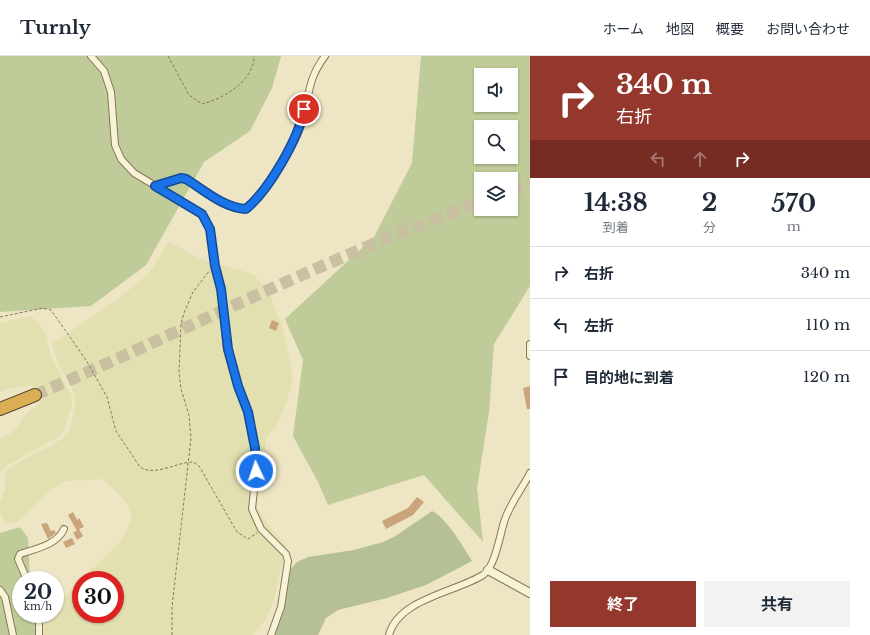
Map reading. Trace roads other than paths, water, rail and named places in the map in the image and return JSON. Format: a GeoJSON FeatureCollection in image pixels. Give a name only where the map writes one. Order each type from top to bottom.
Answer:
{"type":"FeatureCollection","features":[{"type":"Feature","properties":{"kind":"highway"},"geometry":{"type":"LineString","coordinates":[[0,409],[35,395]]}},
{"type":"Feature","properties":{"kind":"street"},"geometry":{"type":"LineString","coordinates":[[91,56],[104,71],[111,92],[115,145],[122,159],[134,173],[202,214],[210,229],[215,266],[221,289],[229,356],[248,412],[255,448],[256,471],[252,509],[261,529],[286,554],[288,561],[281,607],[271,635]]}},
{"type":"Feature","properties":{"kind":"street"},"geometry":{"type":"LineString","coordinates":[[155,186],[181,178],[186,179],[228,205],[237,209],[246,209],[264,190],[293,142],[302,122],[309,84],[315,69],[324,56]]}},
{"type":"Feature","properties":{"kind":"street"},"geometry":{"type":"LineString","coordinates":[[530,344],[530,356]]}},
{"type":"Feature","properties":{"kind":"street"},"geometry":{"type":"LineString","coordinates":[[389,635],[399,616],[412,607],[484,574],[488,570],[495,554],[505,520],[530,474]]}},
{"type":"Feature","properties":{"kind":"street"},"geometry":{"type":"LineString","coordinates":[[23,571],[18,558],[20,554],[44,546],[56,539],[64,529]]}},
{"type":"Feature","properties":{"kind":"street"},"geometry":{"type":"LineString","coordinates":[[488,570],[530,594]]}},
{"type":"Feature","properties":{"kind":"street"},"geometry":{"type":"LineString","coordinates":[[0,590],[4,597],[13,635]]}},
{"type":"Feature","properties":{"kind":"street"},"geometry":{"type":"LineString","coordinates":[[39,623],[39,635]]}},
{"type":"Feature","properties":{"kind":"tunnel"},"geometry":{"type":"LineString","coordinates":[[518,189],[530,185]]}},
{"type":"Feature","properties":{"kind":"tunnel"},"geometry":{"type":"LineString","coordinates":[[35,395],[312,270],[424,223],[474,205]]}}]}
